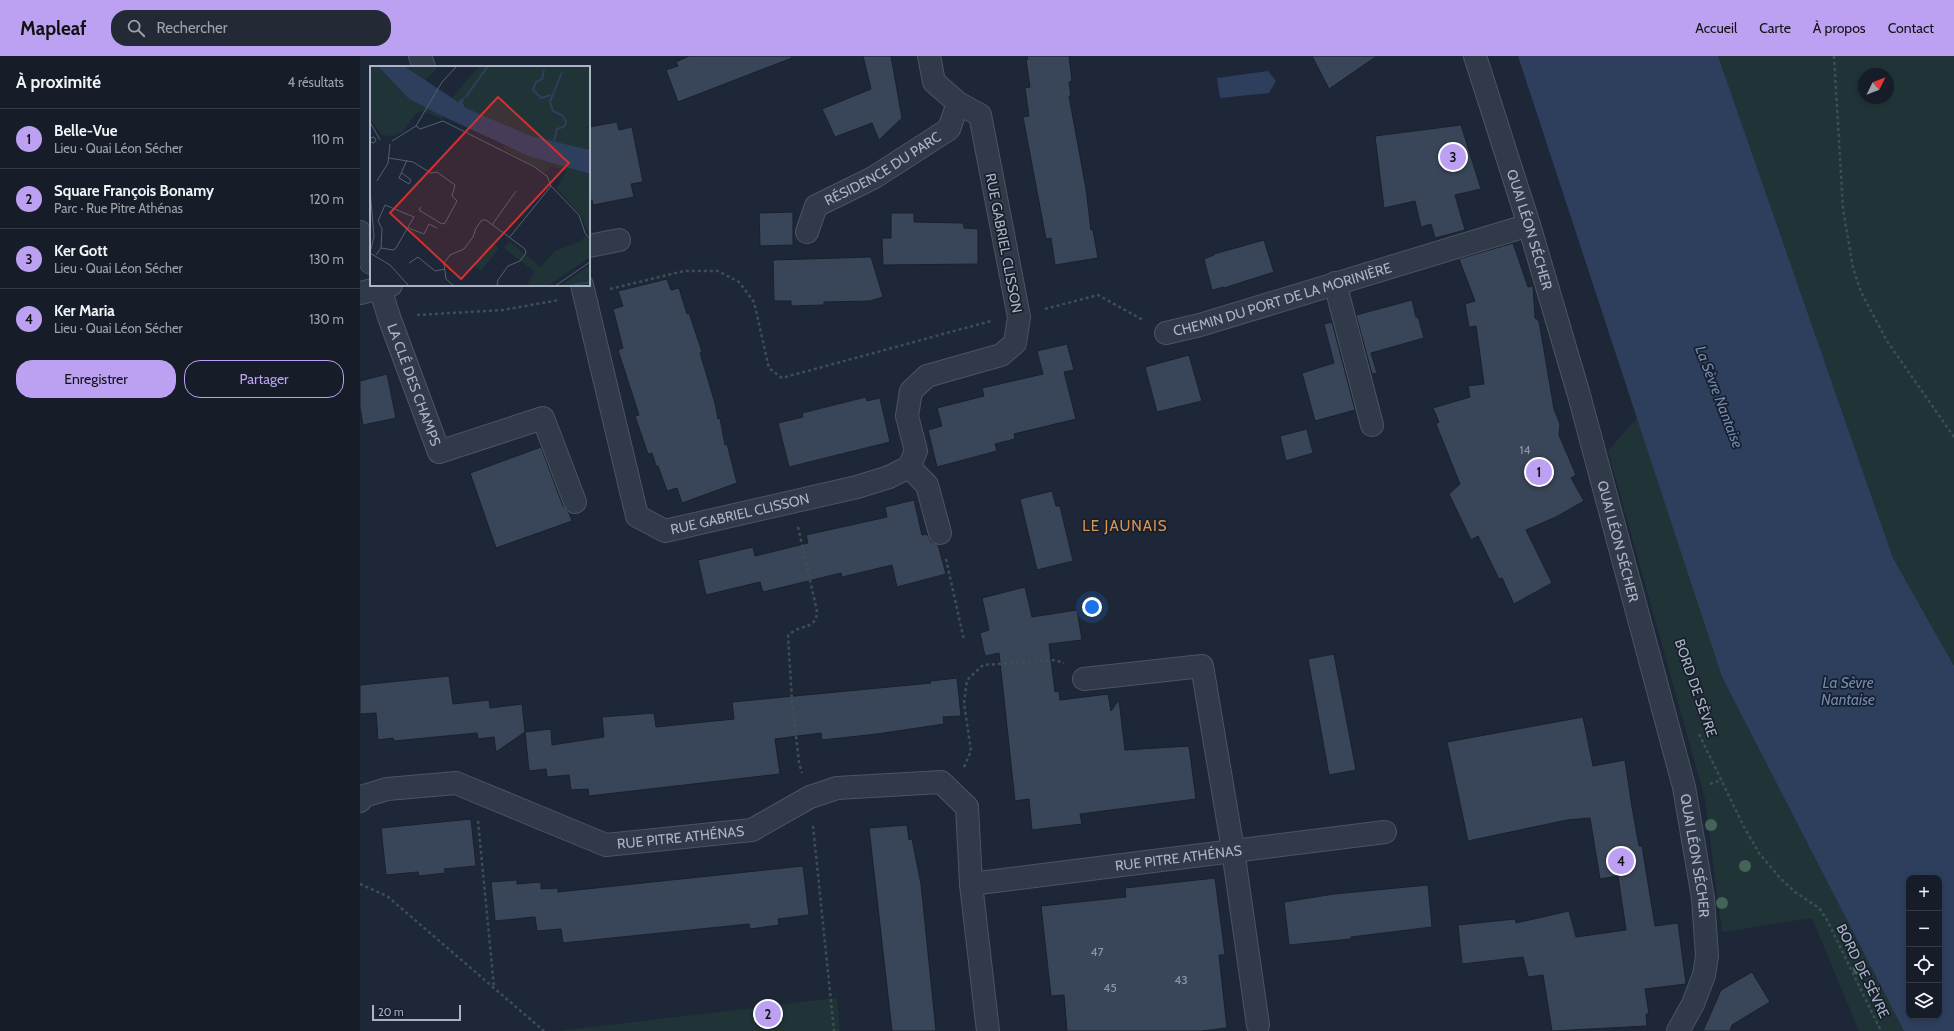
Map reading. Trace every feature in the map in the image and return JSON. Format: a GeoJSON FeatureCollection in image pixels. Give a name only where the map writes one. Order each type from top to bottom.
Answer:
{"type":"FeatureCollection","features":[{"type":"Feature","properties":{"kind":"street"},"geometry":{"type":"LineString","coordinates":[[420,56],[424,66]]}},
{"type":"Feature","properties":{"kind":"street"},"geometry":{"type":"LineString","coordinates":[[929,56],[934,82],[958,103]]}},
{"type":"Feature","properties":{"kind":"street","name":"QUAI LÉON SÉCHER"},"geometry":{"type":"LineString","coordinates":[[1475,56],[1529,225],[1583,408],[1684,788],[1703,898],[1707,956],[1704,975],[1693,1004],[1678,1031]]}},
{"type":"Feature","properties":{"kind":"street","name":"RUE GABRIEL CLISSON"},"geometry":{"type":"LineString","coordinates":[[583,291],[637,516],[665,531],[792,501],[857,488],[889,477],[910,467],[916,451],[907,416],[911,391],[927,376],[1001,355],[1015,343],[1019,316],[980,115],[958,103]]}},
{"type":"Feature","properties":{"kind":"street","name":"RÉSIDENCE DU PARC"},"geometry":{"type":"LineString","coordinates":[[806,232],[816,206],[873,178],[949,129],[958,103]]}},
{"type":"Feature","properties":{"kind":"street","name":"CHEMIN DU PORT DE LA MORINIÈRE"},"geometry":{"type":"LineString","coordinates":[[1166,333],[1200,325],[1529,225]]}},
{"type":"Feature","properties":{"kind":"street"},"geometry":{"type":"LineString","coordinates":[[360,232],[370,261]]}},
{"type":"Feature","properties":{"kind":"street"},"geometry":{"type":"LineString","coordinates":[[590,246],[619,240]]}},
{"type":"Feature","properties":{"kind":"street"},"geometry":{"type":"LineString","coordinates":[[1335,283],[1372,425]]}},
{"type":"Feature","properties":{"kind":"street","name":"LA CLÉ DES CHAMPS"},"geometry":{"type":"LineString","coordinates":[[377,288],[439,452],[543,418],[575,502]]}},
{"type":"Feature","properties":{"kind":"street"},"geometry":{"type":"LineString","coordinates":[[910,467],[927,485],[940,533]]}},
{"type":"Feature","properties":{"kind":"street"},"geometry":{"type":"LineString","coordinates":[[1084,679],[1202,666],[1233,850],[1258,1025]]}},
{"type":"Feature","properties":{"kind":"street","name":"RUE PITRE ATHÉNAS"},"geometry":{"type":"LineString","coordinates":[[360,801],[364,796],[387,789],[456,783],[606,845],[752,830],[810,797],[837,788],[941,782],[967,807],[971,884],[988,1031]]}},
{"type":"Feature","properties":{"kind":"street","name":"RUE PITRE ATHÉNAS"},"geometry":{"type":"LineString","coordinates":[[971,884],[1384,832]]}},
{"type":"Feature","properties":{"kind":"path"},"geometry":{"type":"LineString","coordinates":[[1834,56],[1843,209],[1846,235],[1855,274],[1861,292],[1887,341],[1954,437]]}},
{"type":"Feature","properties":{"kind":"path","name":"CHEMIN DU PORT DE LA MORINIÈRE"},"geometry":{"type":"LineString","coordinates":[[583,291],[684,270],[718,271],[739,282],[754,302],[769,368],[782,378],[982,323],[1019,316],[1098,295],[1166,333]]}},
{"type":"Feature","properties":{"kind":"path"},"geometry":{"type":"LineString","coordinates":[[389,317],[503,310],[583,291]]}},
{"type":"Feature","properties":{"kind":"path"},"geometry":{"type":"LineString","coordinates":[[792,501],[817,611],[817,618],[811,625],[794,630],[788,636],[792,700],[799,762],[810,797],[834,1031]]}},
{"type":"Feature","properties":{"kind":"path"},"geometry":{"type":"LineString","coordinates":[[940,533],[964,640]]}},
{"type":"Feature","properties":{"kind":"path"},"geometry":{"type":"LineString","coordinates":[[952,793],[971,751],[964,703],[967,680],[983,665],[1055,660],[1075,668],[1084,679]]}},
{"type":"Feature","properties":{"kind":"path","name":"BORD DE SÈVRE"},"geometry":{"type":"LineString","coordinates":[[1696,728],[1743,825],[1759,853],[1780,878],[1795,892],[1818,908],[1827,920],[1881,1031]]}},
{"type":"Feature","properties":{"kind":"path"},"geometry":{"type":"LineString","coordinates":[[475,791],[494,988]]}},
{"type":"Feature","properties":{"kind":"path"},"geometry":{"type":"LineString","coordinates":[[360,884],[387,896],[543,1031]]}},
{"type":"Feature","properties":{"kind":"green space"},"geometry":{"type":"Polygon","coordinates":[[[1718,56],[1954,56],[1954,666],[1893,558],[1718,56]]]}},
{"type":"Feature","properties":{"kind":"green space"},"geometry":{"type":"Polygon","coordinates":[[[1638,417],[1722,677],[1904,1031],[1859,1031],[1812,918],[1722,932],[1705,799],[1608,451],[1638,417]]]}},
{"type":"Feature","properties":{"kind":"green space"},"geometry":{"type":"Polygon","coordinates":[[[837,998],[840,1031],[558,1031],[837,998]]]}},
{"type":"Feature","properties":{"kind":"water","name":"La Sèvre Nantaise"},"geometry":{"type":"Polygon","coordinates":[[[1518,56],[1718,56],[1893,558],[1954,666],[1954,1031],[1904,1031],[1722,677],[1518,56]]]}},
{"type":"Feature","properties":{"kind":"water"},"geometry":{"type":"Polygon","coordinates":[[[1268,71],[1276,81],[1269,93],[1220,98],[1217,78],[1268,71]]]}},
{"type":"Feature","properties":{"kind":"building"},"geometry":{"type":"Polygon","coordinates":[[[689,56],[791,56],[792,58],[678,102],[666,70],[678,66],[676,62],[689,56]]]}},
{"type":"Feature","properties":{"kind":"building"},"geometry":{"type":"Polygon","coordinates":[[[863,56],[891,56],[902,118],[879,140],[872,123],[835,137],[822,109],[871,89],[863,56]]]}},
{"type":"Feature","properties":{"kind":"building"},"geometry":{"type":"Polygon","coordinates":[[[1027,56],[1069,56],[1072,81],[1069,82],[1071,96],[1069,96],[1086,189],[1091,230],[1093,230],[1098,258],[1055,265],[1051,238],[1046,239],[1023,117],[1029,116],[1025,88],[1030,87],[1026,60],[1028,59],[1027,56]]]}},
{"type":"Feature","properties":{"kind":"building"},"geometry":{"type":"Polygon","coordinates":[[[1312,56],[1377,56],[1329,89],[1312,56]]]}},
{"type":"Feature","properties":{"kind":"building"},"geometry":{"type":"Polygon","coordinates":[[[617,122],[619,130],[632,127],[643,182],[631,184],[634,197],[593,205],[592,200],[590,201],[590,127],[617,122]]]}},
{"type":"Feature","properties":{"kind":"building"},"geometry":{"type":"Polygon","coordinates":[[[1461,125],[1481,189],[1455,195],[1465,230],[1435,238],[1431,224],[1421,227],[1415,201],[1384,208],[1375,136],[1461,125]]]}},
{"type":"Feature","properties":{"kind":"building"},"geometry":{"type":"Polygon","coordinates":[[[793,212],[793,245],[760,246],[759,213],[793,212]]]}},
{"type":"Feature","properties":{"kind":"building"},"geometry":{"type":"Polygon","coordinates":[[[891,213],[914,213],[914,222],[963,223],[964,228],[978,229],[978,264],[883,265],[882,238],[891,238],[891,213]]]}},
{"type":"Feature","properties":{"kind":"building"},"geometry":{"type":"Polygon","coordinates":[[[1264,240],[1274,272],[1224,288],[1212,290],[1204,259],[1214,254],[1264,240]]]}},
{"type":"Feature","properties":{"kind":"building"},"geometry":{"type":"Polygon","coordinates":[[[1513,243],[1528,287],[1533,286],[1535,318],[1539,321],[1554,409],[1560,424],[1559,435],[1576,475],[1571,478],[1584,501],[1556,517],[1526,530],[1552,583],[1514,604],[1502,578],[1499,579],[1478,536],[1471,540],[1449,494],[1460,484],[1436,424],[1439,422],[1433,408],[1470,397],[1468,386],[1484,384],[1476,326],[1469,327],[1465,304],[1475,301],[1459,259],[1513,243]]]}},
{"type":"Feature","properties":{"kind":"building"},"geometry":{"type":"Polygon","coordinates":[[[871,257],[883,297],[870,301],[824,302],[824,305],[791,306],[791,301],[774,301],[773,260],[871,257]]]}},
{"type":"Feature","properties":{"kind":"building"},"geometry":{"type":"Polygon","coordinates":[[[667,279],[671,290],[679,288],[687,314],[689,313],[702,352],[700,353],[715,403],[718,419],[720,418],[725,445],[727,444],[737,483],[682,503],[677,488],[667,491],[652,453],[648,454],[635,416],[639,415],[618,350],[623,348],[613,309],[623,306],[618,291],[667,279]]]}},
{"type":"Feature","properties":{"kind":"building"},"geometry":{"type":"Polygon","coordinates":[[[1412,300],[1416,317],[1418,317],[1424,338],[1371,353],[1377,373],[1372,374],[1356,315],[1412,300]]]}},
{"type":"Feature","properties":{"kind":"building"},"geometry":{"type":"Polygon","coordinates":[[[1332,322],[1355,410],[1315,421],[1302,373],[1334,363],[1324,324],[1332,322]]]}},
{"type":"Feature","properties":{"kind":"building"},"geometry":{"type":"Polygon","coordinates":[[[1067,344],[1074,370],[1064,372],[1076,419],[1014,434],[1015,439],[995,444],[997,451],[937,467],[928,430],[942,426],[937,408],[984,396],[982,388],[1043,374],[1037,351],[1067,344]]]}},
{"type":"Feature","properties":{"kind":"building"},"geometry":{"type":"Polygon","coordinates":[[[1189,355],[1202,401],[1157,412],[1145,367],[1189,355]]]}},
{"type":"Feature","properties":{"kind":"building"},"geometry":{"type":"Polygon","coordinates":[[[387,374],[396,418],[363,425],[360,407],[360,381],[387,374]]]}},
{"type":"Feature","properties":{"kind":"building"},"geometry":{"type":"Polygon","coordinates":[[[866,397],[867,401],[880,398],[890,442],[789,467],[778,423],[803,417],[802,413],[866,397]]]}},
{"type":"Feature","properties":{"kind":"building"},"geometry":{"type":"Polygon","coordinates":[[[1307,429],[1313,453],[1286,461],[1280,436],[1307,429]]]}},
{"type":"Feature","properties":{"kind":"building"},"geometry":{"type":"Polygon","coordinates":[[[541,447],[563,506],[569,513],[572,521],[496,548],[470,473],[541,447]]]}},
{"type":"Feature","properties":{"kind":"building"},"geometry":{"type":"Polygon","coordinates":[[[1052,491],[1056,506],[1060,506],[1073,561],[1037,570],[1020,499],[1052,491]]]}},
{"type":"Feature","properties":{"kind":"building"},"geometry":{"type":"Polygon","coordinates":[[[914,500],[922,535],[927,534],[931,542],[938,545],[946,574],[897,587],[892,565],[842,577],[841,573],[763,592],[760,582],[706,595],[698,560],[753,547],[755,556],[808,543],[806,535],[887,517],[885,507],[914,500]]]}},
{"type":"Feature","properties":{"kind":"building"},"geometry":{"type":"Polygon","coordinates":[[[1025,587],[1032,617],[1077,610],[1082,640],[1049,644],[1055,692],[1059,691],[1060,700],[1108,694],[1111,711],[1119,700],[1125,750],[1189,746],[1196,799],[1080,814],[1082,824],[1032,830],[1029,799],[1015,801],[999,653],[985,656],[980,633],[989,630],[982,598],[1025,587]]]}},
{"type":"Feature","properties":{"kind":"building"},"geometry":{"type":"Polygon","coordinates":[[[1334,654],[1356,770],[1329,775],[1308,659],[1334,654]]]}},
{"type":"Feature","properties":{"kind":"building"},"geometry":{"type":"Polygon","coordinates":[[[449,676],[453,704],[489,700],[490,708],[522,704],[525,732],[496,752],[494,737],[478,739],[477,733],[394,741],[393,738],[378,740],[376,713],[360,714],[360,685],[449,676]]]}},
{"type":"Feature","properties":{"kind":"building"},"geometry":{"type":"Polygon","coordinates":[[[957,678],[961,716],[943,717],[944,724],[877,734],[822,740],[821,733],[775,739],[780,774],[589,796],[588,789],[571,790],[569,775],[547,777],[546,769],[529,771],[525,732],[551,729],[552,745],[604,737],[602,717],[654,713],[656,727],[734,719],[732,702],[931,683],[930,681],[957,678]]]}},
{"type":"Feature","properties":{"kind":"building"},"geometry":{"type":"Polygon","coordinates":[[[1583,717],[1593,766],[1625,760],[1639,846],[1642,846],[1655,926],[1678,923],[1686,984],[1645,989],[1649,1014],[1646,1014],[1647,1026],[1552,1031],[1543,975],[1528,977],[1523,957],[1462,964],[1458,925],[1515,919],[1516,923],[1569,911],[1576,937],[1626,930],[1618,876],[1600,879],[1590,818],[1567,820],[1468,841],[1447,742],[1583,717]]]}},
{"type":"Feature","properties":{"kind":"building"},"geometry":{"type":"Polygon","coordinates":[[[471,819],[476,866],[444,869],[445,873],[419,876],[418,872],[386,875],[381,828],[471,819]]]}},
{"type":"Feature","properties":{"kind":"building"},"geometry":{"type":"Polygon","coordinates":[[[907,825],[909,840],[912,839],[921,884],[936,1031],[892,1031],[869,828],[907,825]]]}},
{"type":"Feature","properties":{"kind":"building"},"geometry":{"type":"Polygon","coordinates":[[[803,866],[809,915],[778,919],[779,925],[750,929],[749,924],[563,943],[561,929],[537,931],[535,917],[495,921],[491,882],[517,880],[517,884],[541,882],[541,889],[558,888],[558,892],[803,866]]]}},
{"type":"Feature","properties":{"kind":"building"},"geometry":{"type":"Polygon","coordinates":[[[1215,878],[1225,955],[1219,955],[1227,1028],[1201,1031],[1067,1031],[1064,995],[1051,996],[1041,906],[1126,897],[1125,888],[1215,878]]]}},
{"type":"Feature","properties":{"kind":"building"},"geometry":{"type":"Polygon","coordinates":[[[1428,885],[1432,927],[1351,937],[1351,939],[1289,945],[1284,902],[1334,894],[1428,885]]]}},
{"type":"Feature","properties":{"kind":"building"},"geometry":{"type":"Polygon","coordinates":[[[1752,972],[1770,1002],[1732,1025],[1730,1031],[1703,1031],[1721,990],[1752,972]]]}},
{"type":"Feature","properties":{"kind":"place","name":"Ker Gott"},"geometry":{"type":"Point","coordinates":[1453,157]}},
{"type":"Feature","properties":{"kind":"place","name":"Belle-Vue"},"geometry":{"type":"Point","coordinates":[1539,472]}},
{"type":"Feature","properties":{"kind":"place","name":"Ker Maria"},"geometry":{"type":"Point","coordinates":[1621,861]}},
{"type":"Feature","properties":{"kind":"place","name":"Square François Bonamy"},"geometry":{"type":"Point","coordinates":[768,1014]}},
{"type":"Feature","properties":{"kind":"district","name":"LE JAUNAIS"},"geometry":{"type":"Point","coordinates":[1125,526]}}]}
